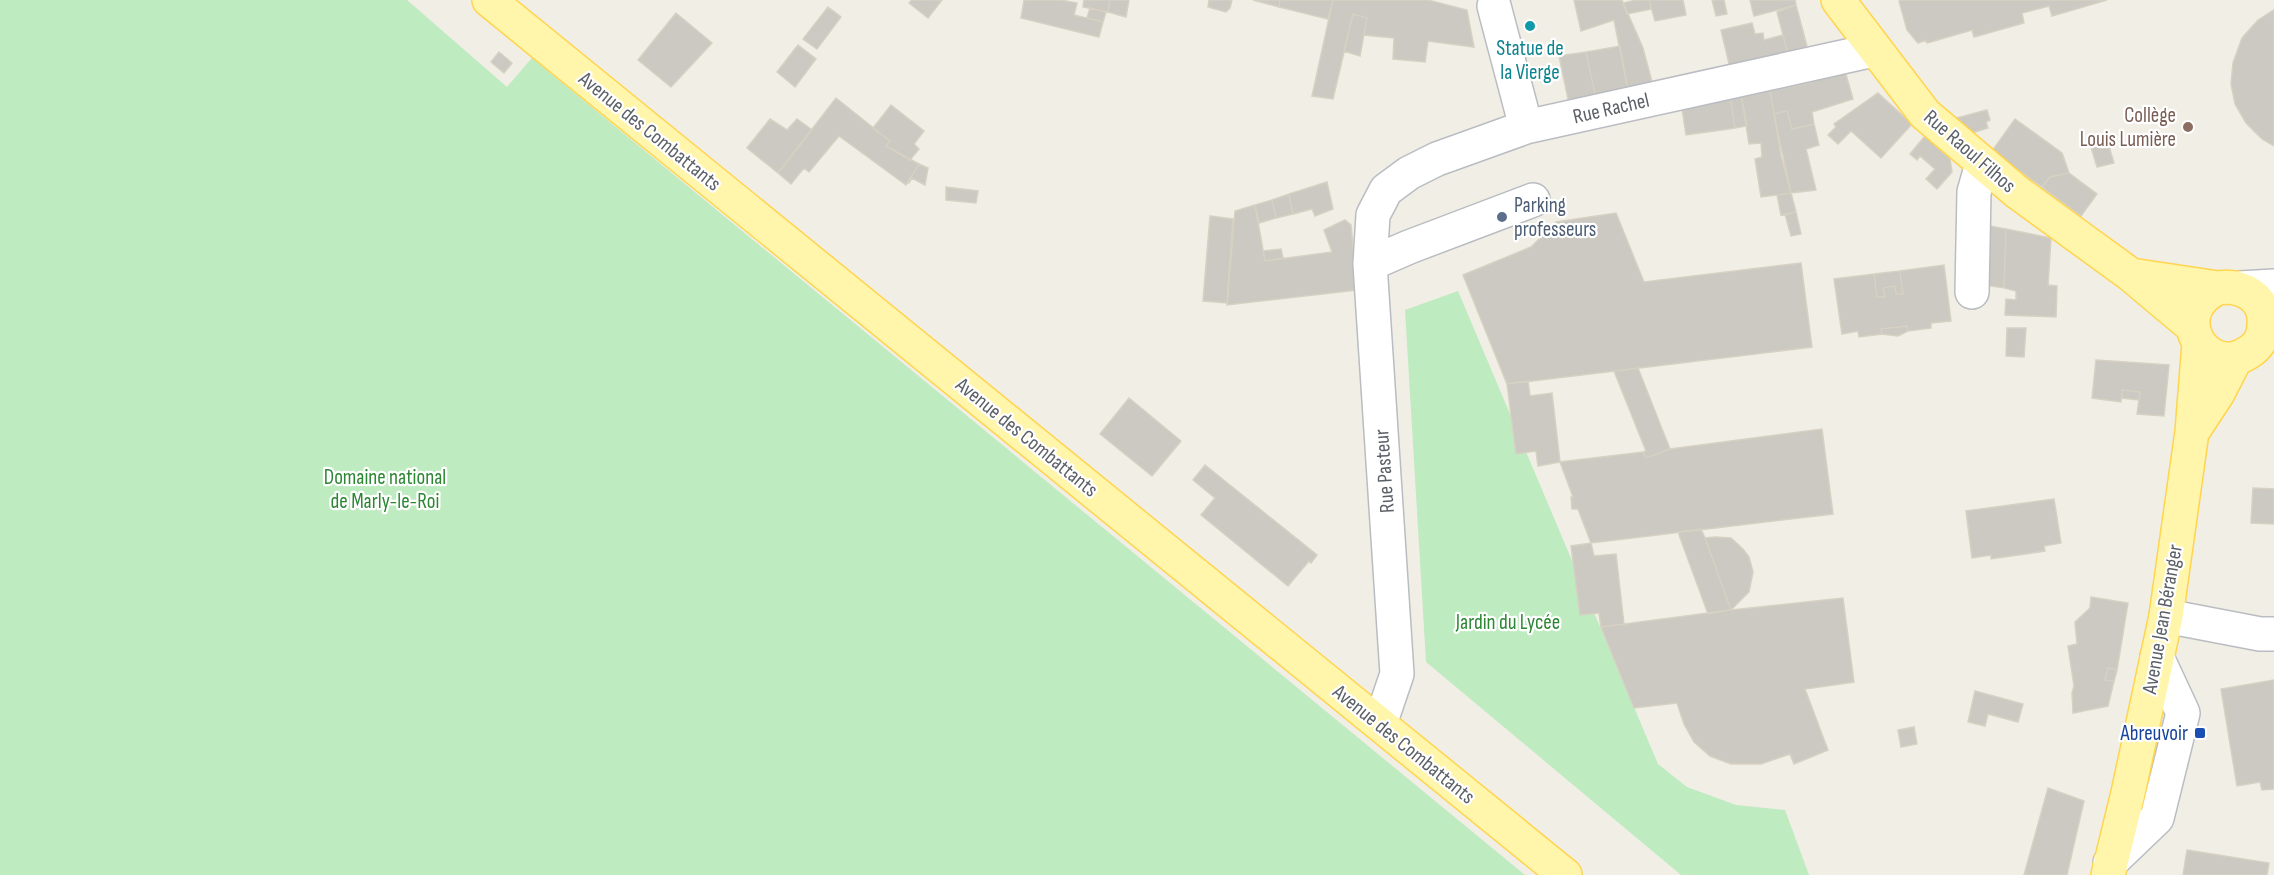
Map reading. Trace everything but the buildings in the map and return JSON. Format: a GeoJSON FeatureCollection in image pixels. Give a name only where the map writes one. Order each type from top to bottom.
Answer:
{"type":"FeatureCollection","features":[{"type":"Feature","properties":{"kind":"main road","name":"Avenue des Combattants"},"geometry":{"type":"LineString","coordinates":[[489,0],[1565,875]]}},
{"type":"Feature","properties":{"kind":"main road","name":"Rue Raoul Filhos"},"geometry":{"type":"LineString","coordinates":[[1838,0],[1925,114],[2017,192],[2131,275],[2196,335]]}},
{"type":"Feature","properties":{"kind":"main road","name":"Rue Raoul Filhos"},"geometry":{"type":"LineString","coordinates":[[2131,275],[2229,288]]}},
{"type":"Feature","properties":{"kind":"main road"},"geometry":{"type":"LineString","coordinates":[[2229,288],[2250,293],[2263,310],[2269,328],[2254,349],[2236,358],[2226,359],[2215,356],[2206,351],[2196,335],[2196,307],[2201,299],[2229,288]]}},
{"type":"Feature","properties":{"kind":"main road","name":"Avenue Jean Béranger"},"geometry":{"type":"LineString","coordinates":[[2109,869],[2128,793],[2166,616],[2192,432],[2196,335]]}},
{"type":"Feature","properties":{"kind":"main road","name":"Avenue Jean Béranger"},"geometry":{"type":"LineString","coordinates":[[2192,432],[2218,393],[2236,358]]}},
{"type":"Feature","properties":{"kind":"street"},"geometry":{"type":"LineString","coordinates":[[1492,2],[1526,127]]}},
{"type":"Feature","properties":{"kind":"street","name":"Rue Rachel"},"geometry":{"type":"LineString","coordinates":[[1373,215],[1386,190],[1409,173],[1437,159],[1526,127],[1874,50]]}},
{"type":"Feature","properties":{"kind":"street"},"geometry":{"type":"LineString","coordinates":[[1972,292],[1974,192],[1983,164]]}},
{"type":"Feature","properties":{"kind":"street"},"geometry":{"type":"LineString","coordinates":[[1370,264],[1533,200]]}},
{"type":"Feature","properties":{"kind":"street","name":"Rue Pasteur"},"geometry":{"type":"LineString","coordinates":[[1373,215],[1370,264],[1397,675],[1380,724]]}},
{"type":"Feature","properties":{"kind":"street"},"geometry":{"type":"LineString","coordinates":[[2229,288],[2274,286]]}},
{"type":"Feature","properties":{"kind":"street"},"geometry":{"type":"LineString","coordinates":[[2166,616],[2260,634],[2274,634]]}},
{"type":"Feature","properties":{"kind":"green space","name":"Domaine national de Marly-le-Roi"},"geometry":{"type":"Polygon","coordinates":[[[0,0],[407,0],[507,87],[532,58],[1525,875],[0,875],[0,0]]]}},
{"type":"Feature","properties":{"kind":"green space","name":"Jardin du Lycée"},"geometry":{"type":"Polygon","coordinates":[[[1458,291],[1658,764],[1687,787],[1736,805],[1785,810],[1809,875],[1681,875],[1426,662],[1405,310],[1458,291]]]}},
{"type":"Feature","properties":{"kind":"place","name":"Statue de la Vierge"},"geometry":{"type":"Point","coordinates":[1530,26]}},
{"type":"Feature","properties":{"kind":"place","name":"Collège Louis Lumière"},"geometry":{"type":"Point","coordinates":[2188,127]}},
{"type":"Feature","properties":{"kind":"place","name":"Parking professeurs"},"geometry":{"type":"Point","coordinates":[1502,217]}},
{"type":"Feature","properties":{"kind":"place","name":"Abreuvoir"},"geometry":{"type":"Point","coordinates":[2200,733]}}]}
